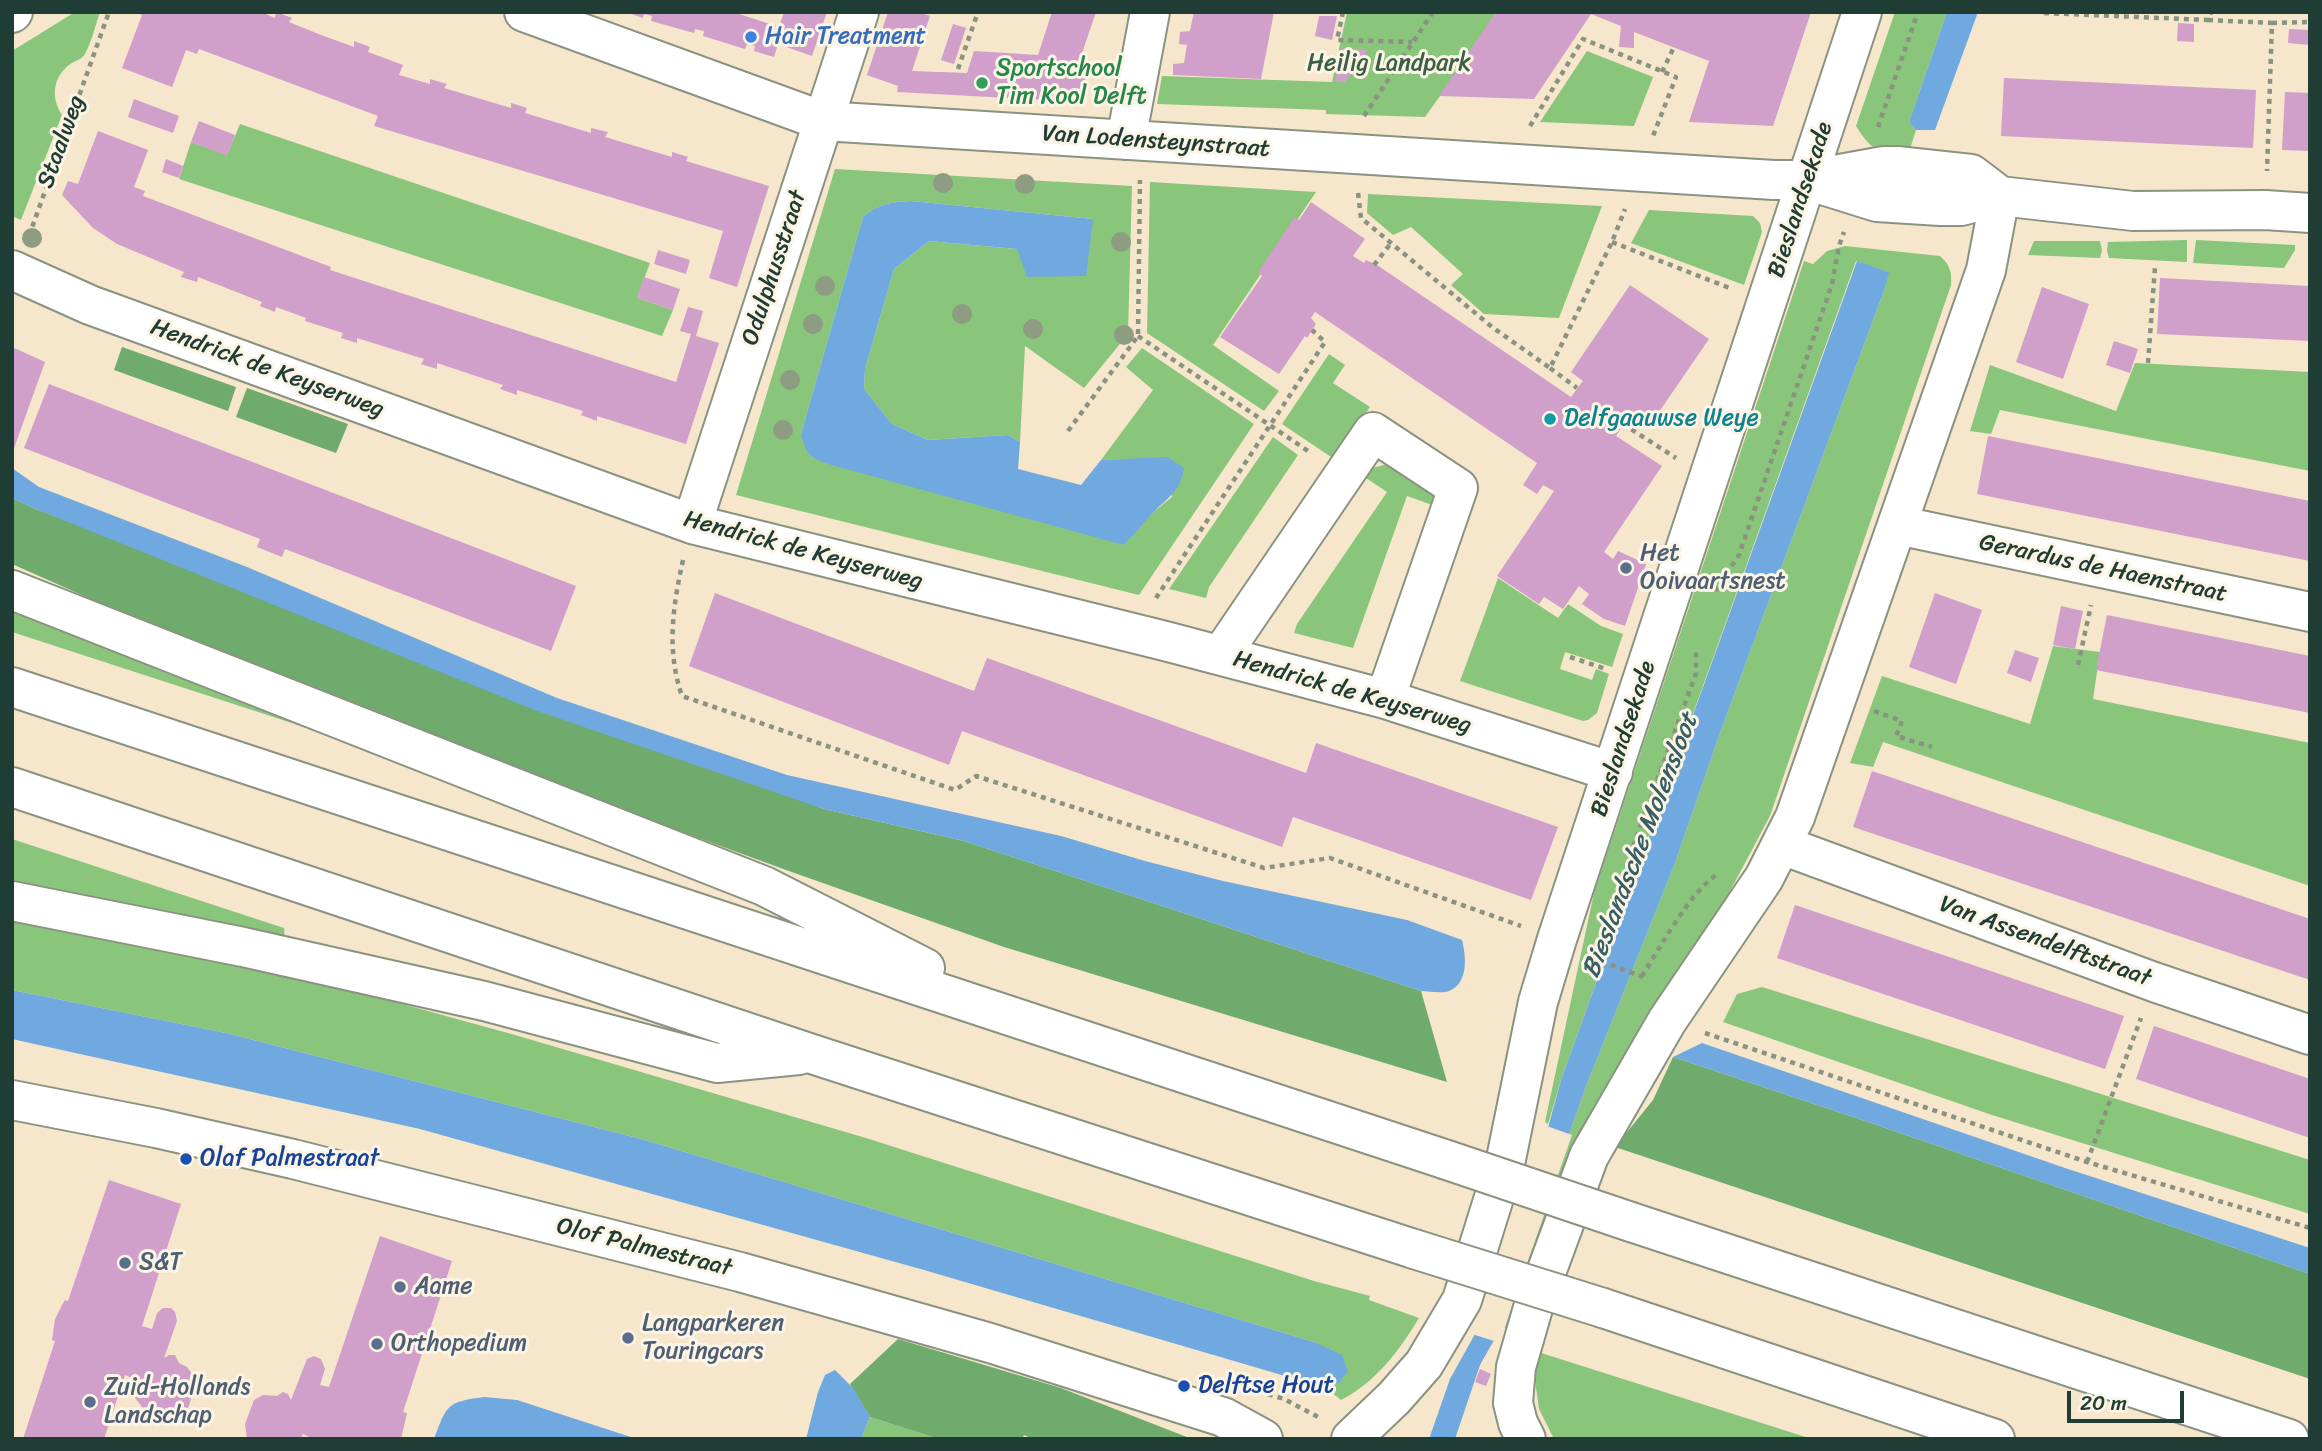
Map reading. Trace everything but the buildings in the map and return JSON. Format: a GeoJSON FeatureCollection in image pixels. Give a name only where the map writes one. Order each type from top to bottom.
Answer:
{"type":"FeatureCollection","features":[{"type":"Feature","properties":{"kind":"main road","name":"Odulphusstraat"},"geometry":{"type":"LineString","coordinates":[[692,524],[859,12]]}},
{"type":"Feature","properties":{"kind":"main road"},"geometry":{"type":"LineString","coordinates":[[1126,140],[1150,12]]}},
{"type":"Feature","properties":{"kind":"main road","name":"Bieslandsekade"},"geometry":{"type":"LineString","coordinates":[[1351,1439],[1394,1398],[1424,1363],[1462,1300],[1506,1159],[1538,1002],[1557,939],[1863,12]]}},
{"type":"Feature","properties":{"kind":"main road","name":"Van Lodensteynstraat"},"geometry":{"type":"LineString","coordinates":[[540,14],[823,121],[1774,180],[1861,182],[1884,166],[1897,166],[1971,174],[2000,196]]}},
{"type":"Feature","properties":{"kind":"main road"},"geometry":{"type":"LineString","coordinates":[[1522,1431],[1513,1403],[1517,1367],[1533,1308],[1589,1156],[1667,1021],[1764,878],[1795,817],[1986,270],[2000,196],[2133,211],[2266,210],[2310,214]]}},
{"type":"Feature","properties":{"kind":"main road","name":"Hendrick de Keyserweg"},"geometry":{"type":"LineString","coordinates":[[14,271],[90,305],[692,524],[1221,655],[1385,699],[1614,772]]}},
{"type":"Feature","properties":{"kind":"main road"},"geometry":{"type":"LineString","coordinates":[[1221,655],[1373,432],[1458,488],[1385,699]]}},
{"type":"Feature","properties":{"kind":"main road","name":"Gerardus de Haenstraat"},"geometry":{"type":"LineString","coordinates":[[1897,525],[2310,612]]}},
{"type":"Feature","properties":{"kind":"main road"},"geometry":{"type":"LineString","coordinates":[[12,590],[764,886],[1033,1023]]}},
{"type":"Feature","properties":{"kind":"main road"},"geometry":{"type":"LineString","coordinates":[[12,687],[2289,1439]]}},
{"type":"Feature","properties":{"kind":"main road"},"geometry":{"type":"LineString","coordinates":[[12,787],[812,1054],[1603,1308],[1995,1439]]}},
{"type":"Feature","properties":{"kind":"main road","name":"Van Assendelftstraat"},"geometry":{"type":"LineString","coordinates":[[1782,845],[2154,982],[2310,1034]]}},
{"type":"Feature","properties":{"kind":"main road"},"geometry":{"type":"LineString","coordinates":[[12,901],[243,947],[484,1001],[717,1063],[812,1054]]}},
{"type":"Feature","properties":{"kind":"main road","name":"Olof Palmestraat"},"geometry":{"type":"LineString","coordinates":[[12,1100],[156,1128],[293,1159],[740,1272],[990,1343],[1168,1399],[1223,1417],[1263,1439]]}},
{"type":"Feature","properties":{"kind":"path","name":"Staalweg"},"geometry":{"type":"LineString","coordinates":[[14,271],[109,12]]}},
{"type":"Feature","properties":{"kind":"path"},"geometry":{"type":"LineString","coordinates":[[958,69],[978,12]]}},
{"type":"Feature","properties":{"kind":"path"},"geometry":{"type":"LineString","coordinates":[[1343,12],[1337,40],[1413,42]]}},
{"type":"Feature","properties":{"kind":"path"},"geometry":{"type":"LineString","coordinates":[[1433,12],[1361,120],[1354,155],[1361,218],[1492,327],[1577,388]]}},
{"type":"Feature","properties":{"kind":"path"},"geometry":{"type":"LineString","coordinates":[[1710,602],[1739,555],[1832,284],[1839,246],[1918,12]]}},
{"type":"Feature","properties":{"kind":"path"},"geometry":{"type":"LineString","coordinates":[[2208,20],[2211,12]]}},
{"type":"Feature","properties":{"kind":"path"},"geometry":{"type":"LineString","coordinates":[[2044,13],[2272,23],[2310,22]]}},
{"type":"Feature","properties":{"kind":"path"},"geometry":{"type":"LineString","coordinates":[[2266,210],[2272,23]]}},
{"type":"Feature","properties":{"kind":"path"},"geometry":{"type":"LineString","coordinates":[[1506,164],[1583,39],[1676,77],[1612,242],[1550,368]]}},
{"type":"Feature","properties":{"kind":"path"},"geometry":{"type":"LineString","coordinates":[[1662,72],[1674,47]]}},
{"type":"Feature","properties":{"kind":"path"},"geometry":{"type":"LineString","coordinates":[[1068,431],[1138,336],[1140,181],[1126,140]]}},
{"type":"Feature","properties":{"kind":"path"},"geometry":{"type":"LineString","coordinates":[[1612,242],[1768,303]]}},
{"type":"Feature","properties":{"kind":"path"},"geometry":{"type":"LineString","coordinates":[[1374,265],[1391,243]]}},
{"type":"Feature","properties":{"kind":"path"},"geometry":{"type":"LineString","coordinates":[[2148,363],[2155,267]]}},
{"type":"Feature","properties":{"kind":"path"},"geometry":{"type":"LineString","coordinates":[[1132,634],[1325,342],[1312,331]]}},
{"type":"Feature","properties":{"kind":"path"},"geometry":{"type":"LineString","coordinates":[[1138,336],[1342,475]]}},
{"type":"Feature","properties":{"kind":"path"},"geometry":{"type":"LineString","coordinates":[[1623,425],[1710,479]]}},
{"type":"Feature","properties":{"kind":"path"},"geometry":{"type":"LineString","coordinates":[[692,524],[673,607],[674,671],[682,696],[955,790],[976,776],[1264,868],[1330,858],[1557,939]]}},
{"type":"Feature","properties":{"kind":"path"},"geometry":{"type":"LineString","coordinates":[[2078,666],[2092,601]]}},
{"type":"Feature","properties":{"kind":"path"},"geometry":{"type":"LineString","coordinates":[[1626,858],[1633,847],[1696,673],[1697,643]]}},
{"type":"Feature","properties":{"kind":"path"},"geometry":{"type":"LineString","coordinates":[[1837,699],[1902,721],[1896,736],[1932,747]]}},
{"type":"Feature","properties":{"kind":"path"},"geometry":{"type":"LineString","coordinates":[[1595,960],[1642,976]]}},
{"type":"Feature","properties":{"kind":"path"},"geometry":{"type":"LineString","coordinates":[[2087,1162],[2154,982]]}},
{"type":"Feature","properties":{"kind":"path"},"geometry":{"type":"LineString","coordinates":[[1667,1021],[2087,1162],[2310,1228]]}},
{"type":"Feature","properties":{"kind":"green space"},"geometry":{"type":"Polygon","coordinates":[[[75,12],[100,12],[85,54],[66,68],[57,80],[56,101],[62,115],[21,220],[12,216],[12,51],[75,12]]]}},
{"type":"Feature","properties":{"kind":"green space","name":"Heilig Landpark"},"geometry":{"type":"Polygon","coordinates":[[[1347,12],[1500,12],[1425,117],[1326,114],[1326,110],[1157,104],[1162,76],[1332,82],[1347,12]]]}},
{"type":"Feature","properties":{"kind":"green space"},"geometry":{"type":"Polygon","coordinates":[[[1895,12],[1947,12],[1909,122],[1916,130],[1908,155],[1877,149],[1856,126],[1895,12]]]}},
{"type":"Feature","properties":{"kind":"green space"},"geometry":{"type":"Polygon","coordinates":[[[1587,51],[1653,77],[1634,126],[1540,122],[1587,51]]]}},
{"type":"Feature","properties":{"kind":"green space"},"geometry":{"type":"Polygon","coordinates":[[[240,124],[650,263],[637,298],[673,310],[662,336],[179,179],[191,142],[227,155],[240,124]]]}},
{"type":"Feature","properties":{"kind":"green space"},"geometry":{"type":"Polygon","coordinates":[[[835,169],[1132,186],[1128,334],[1084,388],[1025,346],[1020,442],[1008,435],[928,440],[892,424],[864,389],[865,369],[894,269],[929,241],[1017,249],[1093,219],[911,201],[885,204],[863,217],[801,434],[1124,545],[1152,513],[1172,497],[1167,458],[1101,460],[1153,390],[1126,367],[1142,348],[1254,424],[1139,595],[736,495],[835,169]]]}},
{"type":"Feature","properties":{"kind":"green space"},"geometry":{"type":"Polygon","coordinates":[[[1150,182],[1316,192],[1213,345],[1279,391],[1264,411],[1147,333],[1150,182]]]}},
{"type":"Feature","properties":{"kind":"green space"},"geometry":{"type":"Polygon","coordinates":[[[1368,194],[1602,206],[1559,318],[1484,314],[1451,285],[1463,274],[1411,227],[1393,235],[1367,213],[1368,194]]]}},
{"type":"Feature","properties":{"kind":"green space"},"geometry":{"type":"Polygon","coordinates":[[[1649,210],[1753,216],[1760,223],[1762,232],[1744,285],[1631,243],[1649,210]]]}},
{"type":"Feature","properties":{"kind":"green space"},"geometry":{"type":"Polygon","coordinates":[[[2187,240],[2187,262],[2109,258],[2107,251],[2108,242],[2187,240]]]}},
{"type":"Feature","properties":{"kind":"green space"},"geometry":{"type":"Polygon","coordinates":[[[2196,240],[2295,245],[2295,250],[2284,268],[2193,263],[2196,240]]]}},
{"type":"Feature","properties":{"kind":"green space"},"geometry":{"type":"Polygon","coordinates":[[[2034,241],[2100,241],[2102,250],[2100,258],[2028,255],[2034,241]]]}},
{"type":"Feature","properties":{"kind":"green space"},"geometry":{"type":"Polygon","coordinates":[[[1845,246],[1940,256],[1950,269],[1951,285],[1770,816],[1729,893],[1581,1131],[1570,1155],[1509,1330],[1502,1326],[1585,1089],[1675,863],[1721,730],[1885,288],[1888,272],[1856,261],[1561,1080],[1548,1124],[1545,1122],[1594,893],[1804,261],[1813,264],[1827,251],[1845,246]]]}},
{"type":"Feature","properties":{"kind":"green space"},"geometry":{"type":"Polygon","coordinates":[[[122,347],[236,387],[228,411],[114,370],[122,347]]]}},
{"type":"Feature","properties":{"kind":"green space"},"geometry":{"type":"Polygon","coordinates":[[[1329,354],[1345,365],[1333,383],[1370,407],[1334,459],[1282,424],[1329,354]]]}},
{"type":"Feature","properties":{"kind":"green space"},"geometry":{"type":"Polygon","coordinates":[[[2135,363],[2310,372],[2310,471],[2000,410],[1991,434],[1970,431],[1990,365],[2116,411],[2135,363]]]}},
{"type":"Feature","properties":{"kind":"green space"},"geometry":{"type":"Polygon","coordinates":[[[247,388],[348,424],[336,453],[236,417],[247,388]]]}},
{"type":"Feature","properties":{"kind":"green space"},"geometry":{"type":"Polygon","coordinates":[[[1273,437],[1298,455],[1209,587],[1206,598],[1169,589],[1273,437]]]}},
{"type":"Feature","properties":{"kind":"green space"},"geometry":{"type":"Polygon","coordinates":[[[1384,465],[1415,476],[1438,500],[1435,506],[1407,496],[1353,648],[1294,633],[1297,624],[1387,492],[1363,476],[1364,470],[1384,465]]]}},
{"type":"Feature","properties":{"kind":"green space"},"geometry":{"type":"Polygon","coordinates":[[[12,498],[824,809],[964,841],[1421,991],[1447,1082],[1004,947],[298,691],[12,564],[12,498]]]}},
{"type":"Feature","properties":{"kind":"green space"},"geometry":{"type":"Polygon","coordinates":[[[1498,578],[1558,618],[1568,604],[1601,626],[1623,634],[1612,667],[1565,652],[1560,669],[1592,680],[1596,669],[1609,674],[1597,713],[1588,720],[1583,721],[1460,681],[1498,578]]]}},
{"type":"Feature","properties":{"kind":"green space"},"geometry":{"type":"Polygon","coordinates":[[[12,608],[338,738],[12,632],[12,608]]]}},
{"type":"Feature","properties":{"kind":"green space"},"geometry":{"type":"Polygon","coordinates":[[[2053,646],[2100,652],[2093,699],[2310,743],[2310,886],[1883,742],[1873,767],[1850,763],[1882,676],[2030,724],[2053,646]]]}},
{"type":"Feature","properties":{"kind":"green space"},"geometry":{"type":"Polygon","coordinates":[[[12,839],[284,928],[285,941],[12,885],[12,839]]]}},
{"type":"Feature","properties":{"kind":"green space"},"geometry":{"type":"Polygon","coordinates":[[[12,921],[119,936],[268,967],[515,1035],[866,1138],[1314,1281],[1370,1296],[1369,1300],[1419,1318],[1386,1365],[1354,1393],[1341,1400],[1326,1388],[1339,1383],[1314,1342],[645,1140],[226,1033],[12,990],[12,921]]]}},
{"type":"Feature","properties":{"kind":"green space"},"geometry":{"type":"Polygon","coordinates":[[[1762,987],[2310,1160],[2310,1214],[1992,1115],[1723,1022],[1737,994],[1762,987]]]}},
{"type":"Feature","properties":{"kind":"green space"},"geometry":{"type":"Polygon","coordinates":[[[1673,1057],[2310,1274],[2310,1379],[1615,1147],[1653,1100],[1673,1057]]]}},
{"type":"Feature","properties":{"kind":"green space"},"geometry":{"type":"Polygon","coordinates":[[[898,1339],[1061,1388],[1192,1439],[1033,1439],[1024,1435],[1022,1439],[939,1439],[870,1417],[850,1384],[898,1339]]]}},
{"type":"Feature","properties":{"kind":"green space"},"geometry":{"type":"Polygon","coordinates":[[[1535,1351],[1812,1439],[1554,1439],[1539,1409],[1532,1359],[1535,1351]]]}},
{"type":"Feature","properties":{"kind":"green space"},"geometry":{"type":"Polygon","coordinates":[[[870,1417],[939,1439],[861,1439],[870,1417]]]}},
{"type":"Feature","properties":{"kind":"water"},"geometry":{"type":"Polygon","coordinates":[[[1947,12],[1978,12],[1935,130],[1916,130],[1909,122],[1947,12]]]}},
{"type":"Feature","properties":{"kind":"water"},"geometry":{"type":"Polygon","coordinates":[[[911,201],[1093,219],[1086,276],[1027,277],[1017,249],[929,241],[894,269],[865,369],[864,389],[892,424],[928,440],[1008,435],[1020,442],[1018,469],[1081,485],[1101,460],[1167,457],[1184,468],[1176,490],[1124,545],[835,466],[816,459],[809,453],[801,434],[863,217],[885,204],[911,201]]]}},
{"type":"Feature","properties":{"kind":"water"},"geometry":{"type":"Polygon","coordinates":[[[1857,261],[1889,272],[1885,288],[1721,730],[1675,863],[1585,1089],[1502,1326],[1480,1365],[1455,1439],[1429,1439],[1450,1379],[1485,1316],[1542,1150],[1561,1080],[1857,261]]]}},
{"type":"Feature","properties":{"kind":"water"},"geometry":{"type":"Polygon","coordinates":[[[12,468],[39,487],[247,567],[557,698],[787,775],[1061,836],[1223,881],[1407,920],[1462,940],[1465,961],[1463,976],[1449,991],[1421,991],[964,841],[824,809],[537,711],[12,498],[12,468]]]}},
{"type":"Feature","properties":{"kind":"water"},"geometry":{"type":"Polygon","coordinates":[[[12,990],[226,1033],[645,1140],[1314,1342],[1342,1355],[1348,1371],[1339,1383],[1326,1388],[924,1270],[420,1129],[12,1039],[12,990]]]}},
{"type":"Feature","properties":{"kind":"water"},"geometry":{"type":"Polygon","coordinates":[[[1702,1043],[2065,1168],[2310,1248],[2310,1274],[1673,1057],[1702,1043]]]}},
{"type":"Feature","properties":{"kind":"water"},"geometry":{"type":"Polygon","coordinates":[[[835,1370],[854,1389],[870,1417],[861,1439],[806,1439],[825,1375],[835,1370]]]}},
{"type":"Feature","properties":{"kind":"water"},"geometry":{"type":"Polygon","coordinates":[[[484,1397],[517,1400],[637,1439],[434,1439],[450,1407],[462,1401],[484,1397]]]}},
{"type":"Feature","properties":{"kind":"pier"},"geometry":{"type":"Polygon","coordinates":[[[1544,1125],[1572,1135],[1505,1327],[1497,1342],[1472,1334],[1482,1315],[1544,1125]]]}},
{"type":"Feature","properties":{"kind":"place","name":"Hair Treatment"},"geometry":{"type":"Point","coordinates":[751,37]}},
{"type":"Feature","properties":{"kind":"place","name":"Sportschool Tim Kool Delft"},"geometry":{"type":"Point","coordinates":[982,83]}},
{"type":"Feature","properties":{"kind":"place","name":"Delfgaauwse Weye"},"geometry":{"type":"Point","coordinates":[1550,419]}},
{"type":"Feature","properties":{"kind":"place","name":"Het Ooivaartsnest"},"geometry":{"type":"Point","coordinates":[1626,568]}},
{"type":"Feature","properties":{"kind":"place","name":"Olaf Palmestraat"},"geometry":{"type":"Point","coordinates":[186,1159]}},
{"type":"Feature","properties":{"kind":"place","name":"S&T"},"geometry":{"type":"Point","coordinates":[125,1263]}},
{"type":"Feature","properties":{"kind":"place","name":"Aame"},"geometry":{"type":"Point","coordinates":[400,1287]}},
{"type":"Feature","properties":{"kind":"place","name":"Langparkeren Touringcars"},"geometry":{"type":"Point","coordinates":[628,1338]}},
{"type":"Feature","properties":{"kind":"place","name":"Orthopedium"},"geometry":{"type":"Point","coordinates":[377,1344]}},
{"type":"Feature","properties":{"kind":"place","name":"Delftse Hout"},"geometry":{"type":"Point","coordinates":[1184,1386]}},
{"type":"Feature","properties":{"kind":"place","name":"Zuid-Hollands Landschap"},"geometry":{"type":"Point","coordinates":[90,1402]}},
{"type":"Feature","properties":{"kind":"water label","name":"Bieslandsche Molensloot"},"geometry":{"type":"Point","coordinates":[1641,846]}}]}
